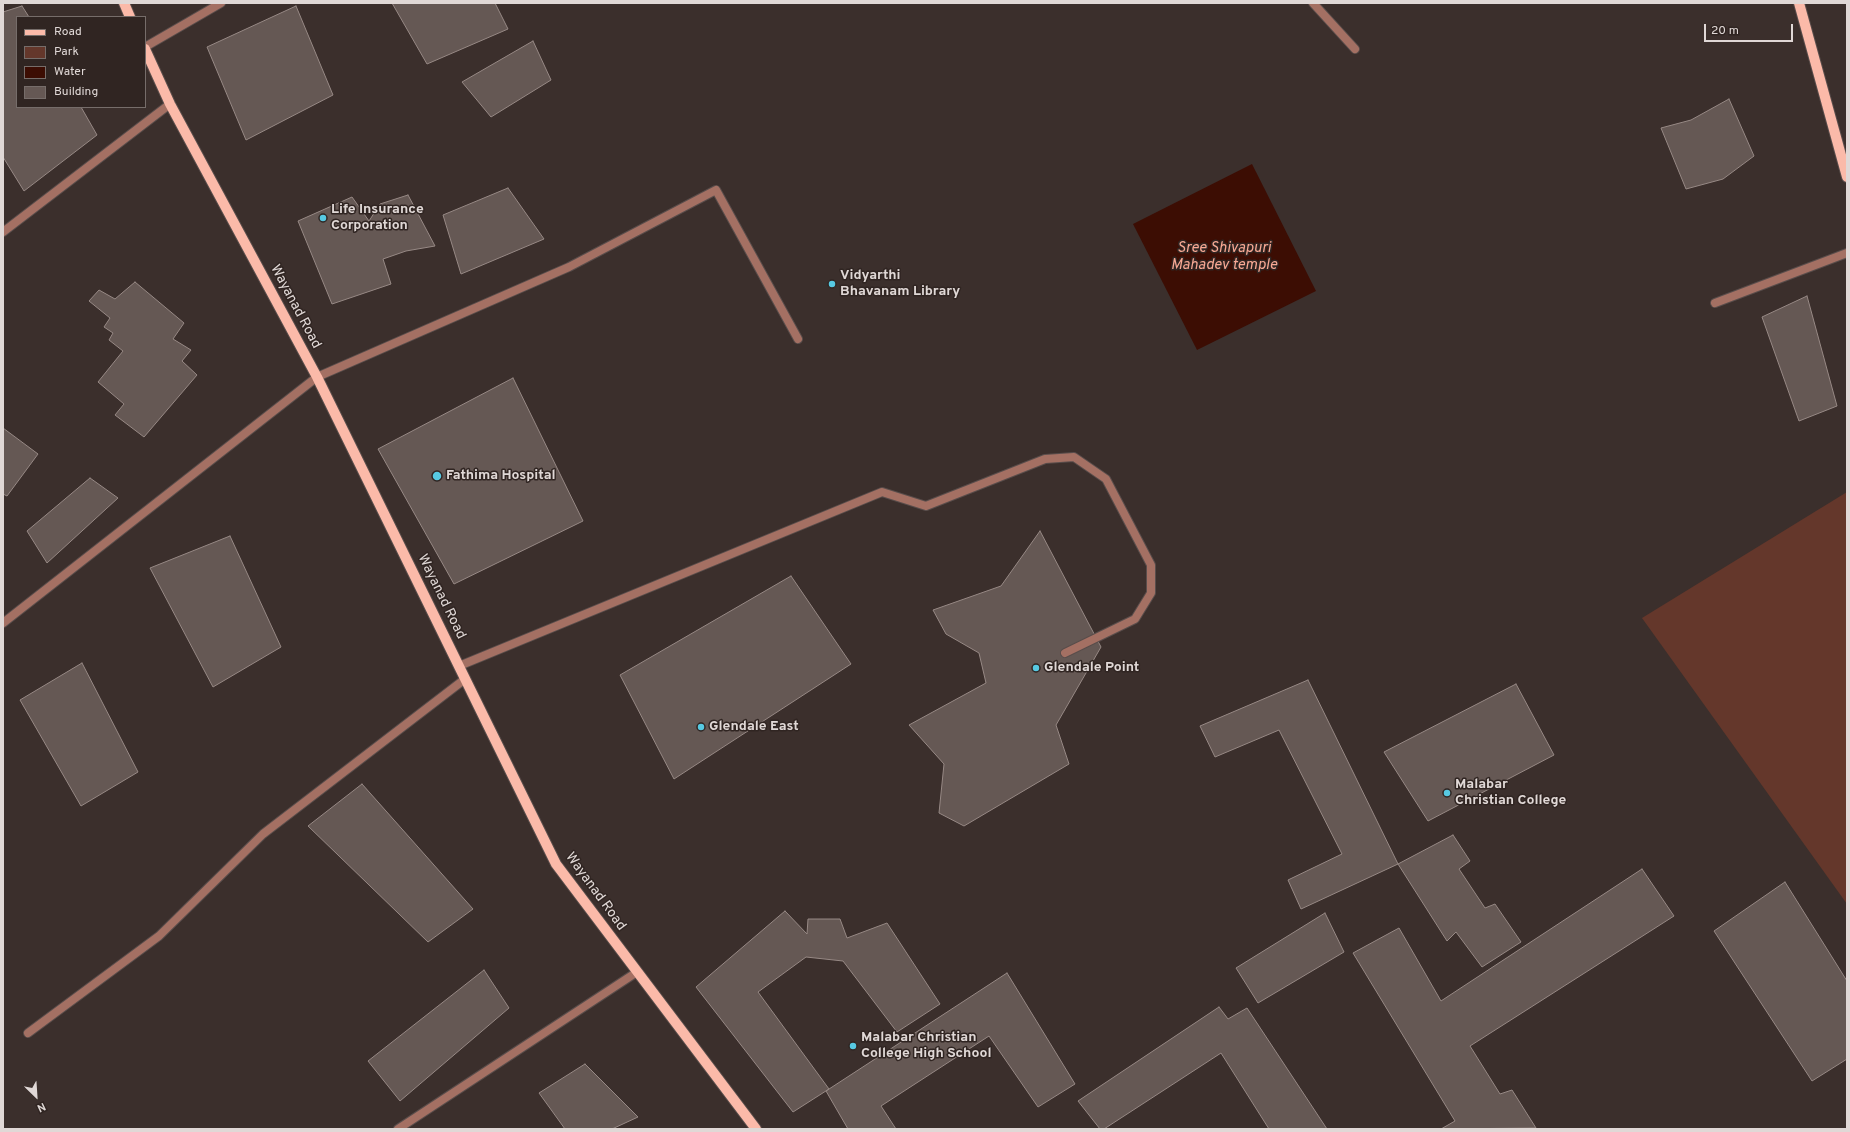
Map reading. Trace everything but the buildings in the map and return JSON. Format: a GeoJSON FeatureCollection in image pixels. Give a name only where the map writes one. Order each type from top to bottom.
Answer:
{"type":"FeatureCollection","features":[{"type":"Feature","properties":{"kind":"main road"},"geometry":{"type":"LineString","coordinates":[[124,3],[130,16]]}},
{"type":"Feature","properties":{"kind":"main road"},"geometry":{"type":"LineString","coordinates":[[1799,3],[1847,177]]}},
{"type":"Feature","properties":{"kind":"main road","name":"Wayanad Road"},"geometry":{"type":"LineString","coordinates":[[146,50],[170,104],[317,377],[556,864],[756,1129]]}},
{"type":"Feature","properties":{"kind":"street"},"geometry":{"type":"LineString","coordinates":[[146,47],[222,3]]}},
{"type":"Feature","properties":{"kind":"street"},"geometry":{"type":"LineString","coordinates":[[1313,3],[1355,49]]}},
{"type":"Feature","properties":{"kind":"street"},"geometry":{"type":"LineString","coordinates":[[3,232],[170,104]]}},
{"type":"Feature","properties":{"kind":"street"},"geometry":{"type":"LineString","coordinates":[[3,623],[317,377],[569,267],[716,190],[798,338]]}},
{"type":"Feature","properties":{"kind":"street"},"geometry":{"type":"LineString","coordinates":[[1715,303],[1847,254]]}},
{"type":"Feature","properties":{"kind":"street"},"geometry":{"type":"LineString","coordinates":[[459,666],[882,492],[926,506],[1045,459],[1074,457],[1106,479],[1151,565],[1151,593],[1135,619],[1064,653]]}},
{"type":"Feature","properties":{"kind":"street"},"geometry":{"type":"LineString","coordinates":[[28,1033],[158,936],[263,834],[465,679]]}},
{"type":"Feature","properties":{"kind":"street"},"geometry":{"type":"LineString","coordinates":[[398,1129],[637,972]]}},
{"type":"Feature","properties":{"kind":"green space"},"geometry":{"type":"Polygon","coordinates":[[[1847,492],[1847,904],[1642,618],[1847,492]]]}},
{"type":"Feature","properties":{"kind":"water","name":"Sree Shivapuri Mahadev temple"},"geometry":{"type":"Polygon","coordinates":[[[1252,164],[1316,291],[1197,350],[1133,224],[1252,164]]]}},
{"type":"Feature","properties":{"kind":"place","name":"Life Insurance Corporation"},"geometry":{"type":"Point","coordinates":[323,218]}},
{"type":"Feature","properties":{"kind":"place","name":"Vidyarthi Bhavanam Library"},"geometry":{"type":"Point","coordinates":[832,284]}},
{"type":"Feature","properties":{"kind":"place","name":"Fathima Hospital"},"geometry":{"type":"Point","coordinates":[437,476]}},
{"type":"Feature","properties":{"kind":"place","name":"Glendale Point"},"geometry":{"type":"Point","coordinates":[1036,668]}},
{"type":"Feature","properties":{"kind":"place","name":"Glendale East"},"geometry":{"type":"Point","coordinates":[701,727]}},
{"type":"Feature","properties":{"kind":"place","name":"Malabar Christian College"},"geometry":{"type":"Point","coordinates":[1447,793]}},
{"type":"Feature","properties":{"kind":"place","name":"Malabar Christian College High School"},"geometry":{"type":"Point","coordinates":[853,1046]}}]}
